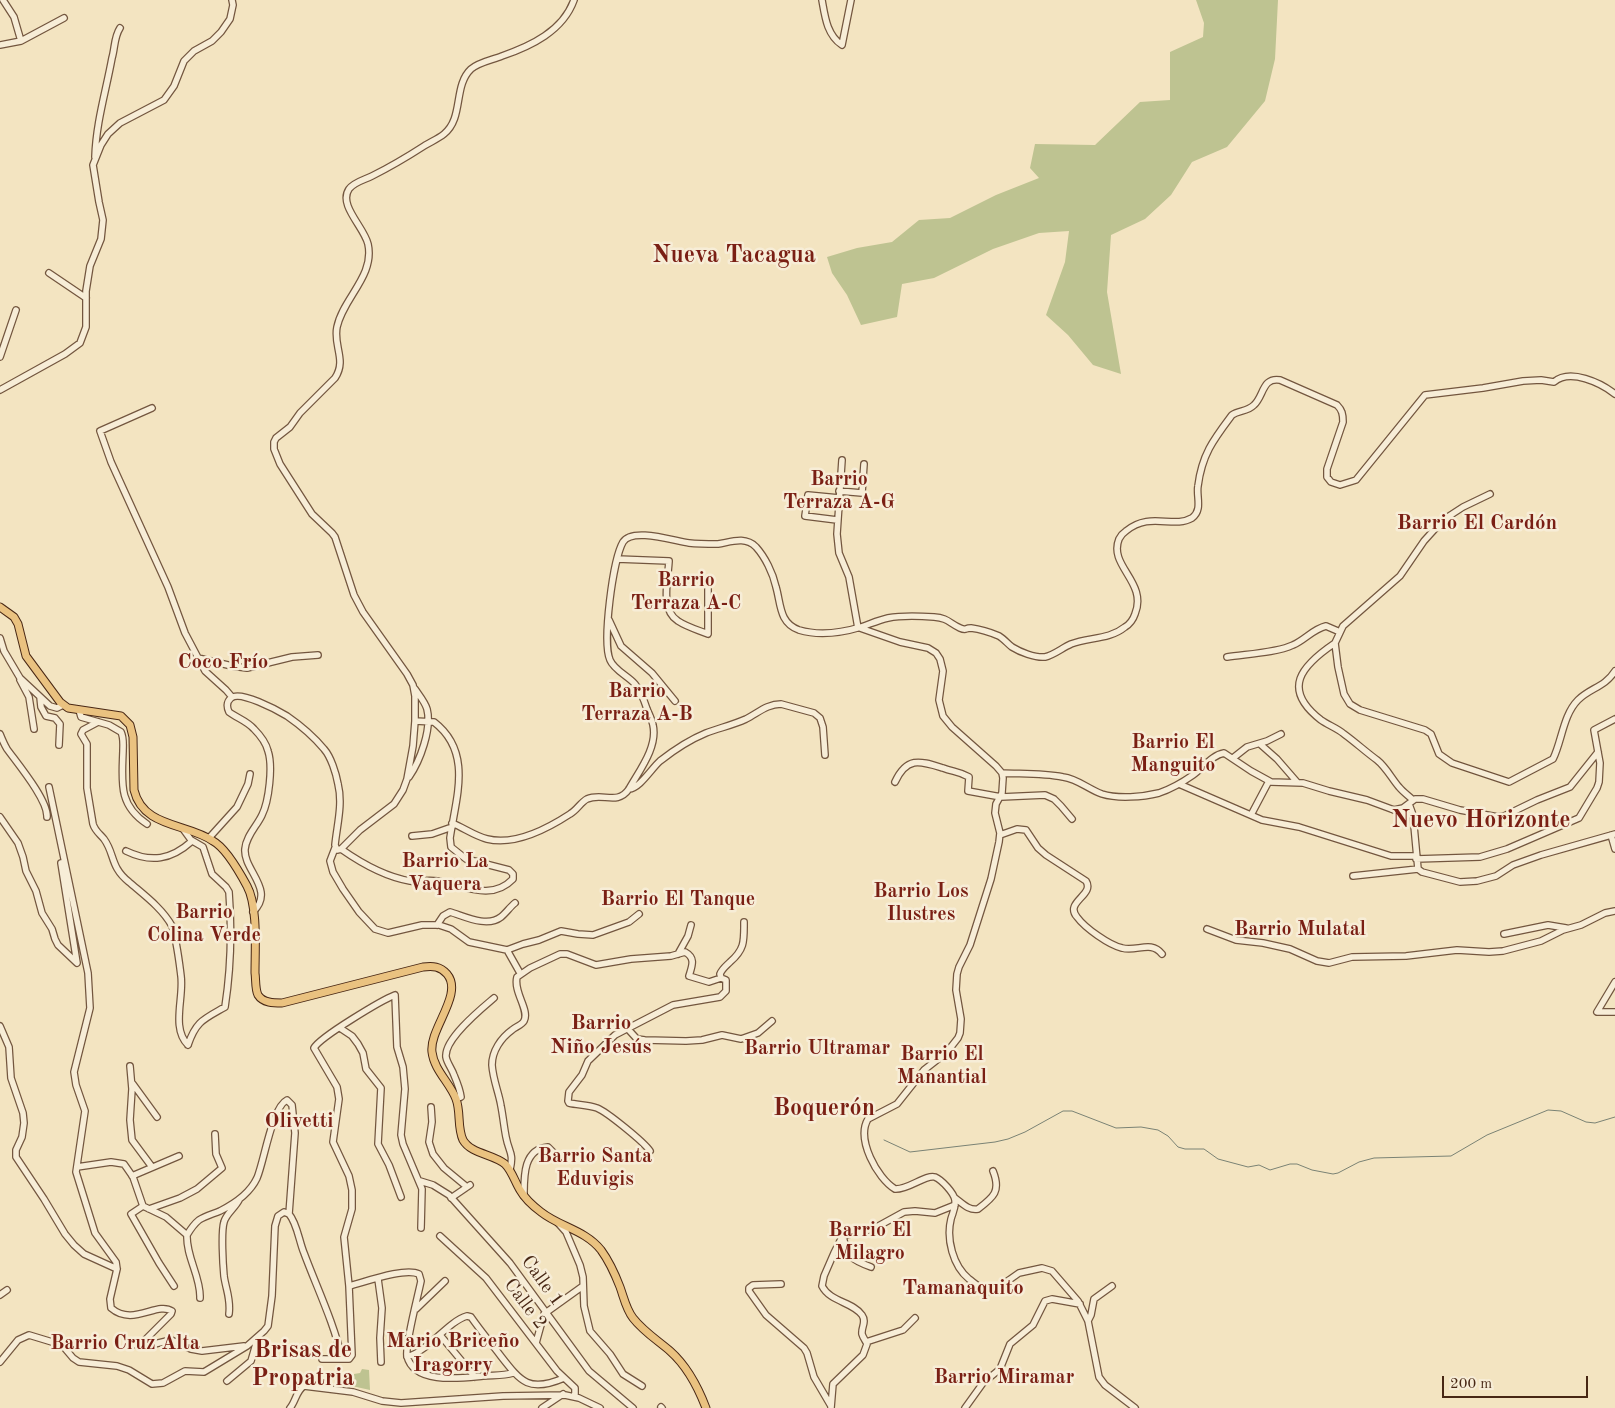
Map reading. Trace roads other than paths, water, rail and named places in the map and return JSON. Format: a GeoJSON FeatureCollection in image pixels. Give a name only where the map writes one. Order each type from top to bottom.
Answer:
{"type":"FeatureCollection","features":[{"type":"Feature","properties":{"kind":"main road"},"geometry":{"type":"LineString","coordinates":[[0,607],[14,617],[18,624],[26,656],[63,706],[120,716],[130,724],[133,737],[133,780],[136,798],[147,813],[182,829],[209,838],[224,851],[251,896],[258,995],[269,1002],[292,1002],[321,992],[423,967],[437,967],[446,973],[452,983],[451,994],[435,1035],[432,1049],[434,1061],[456,1099],[464,1141],[470,1148],[495,1157],[506,1165],[524,1196],[540,1212],[576,1230],[599,1248],[611,1267],[630,1313],[646,1332],[684,1366],[706,1408]]}},
{"type":"Feature","properties":{"kind":"street"},"geometry":{"type":"LineString","coordinates":[[3,0],[14,17],[21,41]]}},
{"type":"Feature","properties":{"kind":"street"},"geometry":{"type":"LineString","coordinates":[[94,162],[108,134],[120,123],[164,100],[174,86],[184,61],[194,51],[212,41],[230,19],[234,5],[232,0]]}},
{"type":"Feature","properties":{"kind":"street"},"geometry":{"type":"LineString","coordinates":[[574,0],[560,24],[536,42],[516,52],[472,68],[463,82],[454,120],[443,135],[350,188],[346,198],[347,205],[365,236],[369,250],[363,276],[347,303],[337,326],[340,371],[336,378],[296,417],[290,428],[278,435],[274,442],[275,454],[288,477],[312,514],[332,532],[354,595],[363,612],[397,659],[427,709],[428,721],[422,750],[399,799],[338,848],[330,861],[332,872],[359,912],[376,929],[388,933],[422,925],[437,925],[451,929],[469,942],[507,950],[561,931],[593,935],[629,922],[639,914]]}},
{"type":"Feature","properties":{"kind":"street"},"geometry":{"type":"LineString","coordinates":[[822,0],[830,34],[842,45],[851,0]]}},
{"type":"Feature","properties":{"kind":"street"},"geometry":{"type":"LineString","coordinates":[[0,44],[21,41],[64,18]]}},
{"type":"Feature","properties":{"kind":"street"},"geometry":{"type":"LineString","coordinates":[[0,390],[65,354],[80,343],[86,327],[86,298],[90,266],[101,239],[103,220],[98,202],[93,165],[95,138],[116,34],[120,28]]}},
{"type":"Feature","properties":{"kind":"street"},"geometry":{"type":"LineString","coordinates":[[49,273],[86,298]]}},
{"type":"Feature","properties":{"kind":"street"},"geometry":{"type":"LineString","coordinates":[[0,357],[16,310]]}},
{"type":"Feature","properties":{"kind":"street"},"geometry":{"type":"LineString","coordinates":[[412,836],[432,834],[452,825],[489,840],[516,839],[532,834],[564,818],[589,798],[618,798],[625,795],[630,789],[653,744],[654,725],[638,687],[611,663],[608,645],[612,578],[623,542],[626,538],[634,535],[713,544],[746,541],[757,548],[766,561],[776,584],[782,614],[788,624],[797,629],[837,633],[891,617],[937,617],[949,620],[961,628],[972,628],[999,636],[1014,649],[1044,657],[1071,644],[1106,637],[1118,632],[1132,620],[1137,609],[1137,590],[1122,567],[1119,556],[1118,546],[1122,534],[1140,522],[1191,519],[1195,515],[1199,502],[1198,487],[1207,449],[1232,414],[1247,410],[1255,405],[1270,380],[1280,380],[1337,404],[1341,409],[1343,422],[1327,470],[1327,477],[1331,482],[1340,485],[1349,484],[1365,472],[1393,433],[1421,399],[1428,394],[1458,392],[1523,381],[1540,380],[1554,382],[1558,379],[1576,376],[1608,389],[1615,394]]}},
{"type":"Feature","properties":{"kind":"street"},"geometry":{"type":"LineString","coordinates":[[152,408],[100,431],[111,462],[164,578],[185,634],[205,671],[232,697]]}},
{"type":"Feature","properties":{"kind":"street"},"geometry":{"type":"LineString","coordinates":[[842,460],[836,534],[839,553],[849,577],[859,628]]}},
{"type":"Feature","properties":{"kind":"street"},"geometry":{"type":"LineString","coordinates":[[839,491],[862,493],[864,464]]}},
{"type":"Feature","properties":{"kind":"street"},"geometry":{"type":"LineString","coordinates":[[1418,869],[1411,802],[1378,760],[1366,753],[1343,733],[1321,720],[1301,700],[1299,695],[1303,672],[1311,661],[1335,643],[1340,632],[1350,620],[1400,576],[1424,542],[1444,520],[1463,507],[1490,494]]}},
{"type":"Feature","properties":{"kind":"street"},"geometry":{"type":"LineString","coordinates":[[837,520],[805,516],[808,495],[838,498]]}},
{"type":"Feature","properties":{"kind":"street"},"geometry":{"type":"LineString","coordinates":[[617,559],[669,561],[667,604],[669,612],[678,621],[708,634],[708,585]]}},
{"type":"Feature","properties":{"kind":"street"},"geometry":{"type":"LineString","coordinates":[[609,620],[620,646],[652,673],[675,701]]}},
{"type":"Feature","properties":{"kind":"street"},"geometry":{"type":"LineString","coordinates":[[1227,657],[1287,647],[1326,626],[1340,632]]}},
{"type":"Feature","properties":{"kind":"street"},"geometry":{"type":"LineString","coordinates":[[859,628],[900,642],[928,648],[936,653],[940,659],[942,671],[939,700],[943,716],[952,727],[1002,773],[1003,788],[1001,797],[996,804],[995,813],[1000,835],[998,854],[970,945],[957,974],[956,990],[961,1019],[958,1038],[947,1052],[924,1070],[896,1104],[869,1118],[864,1127],[865,1142],[880,1174],[892,1187],[902,1189],[927,1178],[934,1177],[955,1198],[972,1209],[978,1209],[996,1192],[997,1185],[993,1171]]}},
{"type":"Feature","properties":{"kind":"street"},"geometry":{"type":"LineString","coordinates":[[0,638],[4,651],[29,697],[34,729]]}},
{"type":"Feature","properties":{"kind":"street"},"geometry":{"type":"LineString","coordinates":[[1335,643],[1344,694],[1350,704],[1360,710],[1425,730],[1431,734],[1439,754],[1452,763],[1467,770],[1509,782],[1520,778],[1553,759],[1575,704],[1584,695],[1607,682],[1615,671]]}},
{"type":"Feature","properties":{"kind":"street"},"geometry":{"type":"LineString","coordinates":[[198,658],[247,668],[296,656],[318,655]]}},
{"type":"Feature","properties":{"kind":"street"},"geometry":{"type":"LineString","coordinates":[[20,678],[53,708],[63,706]]}},
{"type":"Feature","properties":{"kind":"street"},"geometry":{"type":"LineString","coordinates":[[407,779],[415,721],[413,685]]}},
{"type":"Feature","properties":{"kind":"street"},"geometry":{"type":"LineString","coordinates":[[40,697],[41,707],[46,716],[55,718],[60,724],[59,745]]}},
{"type":"Feature","properties":{"kind":"street"},"geometry":{"type":"LineString","coordinates":[[253,912],[260,899],[260,888],[246,858],[245,847],[246,841],[264,813],[270,760],[266,746],[254,728],[229,712],[228,702],[232,697],[248,698],[284,714],[326,751],[340,794],[338,848]]}},
{"type":"Feature","properties":{"kind":"street"},"geometry":{"type":"LineString","coordinates":[[630,789],[636,788],[660,762],[684,744],[706,733],[744,720],[776,704],[814,714],[820,718],[823,727],[825,755]]}},
{"type":"Feature","properties":{"kind":"street"},"geometry":{"type":"LineString","coordinates":[[79,710],[80,717],[117,729],[122,736],[124,794],[130,809],[147,824]]}},
{"type":"Feature","properties":{"kind":"street"},"geometry":{"type":"LineString","coordinates":[[1179,784],[1270,822],[1299,827],[1391,856],[1416,858],[1480,857],[1507,849],[1576,820],[1581,815],[1599,782],[1600,763],[1594,730],[1614,720]]}},
{"type":"Feature","properties":{"kind":"street"},"geometry":{"type":"LineString","coordinates":[[338,848],[386,874],[409,881],[439,881],[482,892],[494,890],[513,879],[513,874],[508,870],[470,861],[462,857],[450,844],[459,774],[457,754],[451,741],[434,722],[415,721]]}},
{"type":"Feature","properties":{"kind":"street"},"geometry":{"type":"LineString","coordinates":[[98,722],[82,730],[80,734],[87,744],[87,788],[93,824],[104,839],[115,868],[168,918],[172,926],[181,977],[180,1028],[188,1045],[194,1029],[209,1015],[225,1007],[232,952],[229,892],[212,874],[203,847],[192,841],[182,829]]}},
{"type":"Feature","properties":{"kind":"street"},"geometry":{"type":"LineString","coordinates":[[0,734],[46,808],[48,817]]}},
{"type":"Feature","properties":{"kind":"street"},"geometry":{"type":"LineString","coordinates":[[1233,758],[1247,747],[1260,744],[1281,734]]}},
{"type":"Feature","properties":{"kind":"street"},"geometry":{"type":"LineString","coordinates":[[1260,744],[1277,759],[1297,782]]}},
{"type":"Feature","properties":{"kind":"street"},"geometry":{"type":"LineString","coordinates":[[1002,773],[1065,777],[1078,780],[1102,794],[1119,796],[1146,795],[1159,793],[1179,784],[1218,754],[1224,753],[1251,772],[1270,781],[1297,782],[1368,800],[1389,809],[1403,808],[1411,802],[1423,799],[1460,810],[1492,816],[1504,816],[1570,787],[1598,752]]}},
{"type":"Feature","properties":{"kind":"street"},"geometry":{"type":"LineString","coordinates":[[895,782],[904,767],[924,762],[946,770],[956,770],[969,776],[968,791],[1001,797],[1050,796],[1072,819]]}},
{"type":"Feature","properties":{"kind":"street"},"geometry":{"type":"LineString","coordinates":[[209,838],[238,807],[248,784],[250,774]]}},
{"type":"Feature","properties":{"kind":"street"},"geometry":{"type":"LineString","coordinates":[[1251,815],[1270,781]]}},
{"type":"Feature","properties":{"kind":"street"},"geometry":{"type":"LineString","coordinates":[[0,817],[18,843],[26,871],[36,891],[42,913],[52,929],[58,945],[77,963],[49,787],[88,973],[91,1000],[87,1024],[74,1072],[76,1085],[85,1110],[77,1178],[92,1224],[99,1239],[114,1258],[117,1269],[110,1304],[114,1310],[121,1314],[132,1316],[166,1308],[172,1311],[140,1346]]}},
{"type":"Feature","properties":{"kind":"street"},"geometry":{"type":"LineString","coordinates":[[1000,835],[1017,829],[1026,830],[1046,856],[1086,881],[1088,889],[1074,906],[1073,912],[1093,932],[1120,948],[1129,949],[1150,946],[1155,947],[1162,954]]}},
{"type":"Feature","properties":{"kind":"street"},"geometry":{"type":"LineString","coordinates":[[1353,876],[1418,869],[1422,872],[1460,882],[1477,881],[1496,876],[1513,865],[1541,855],[1613,835],[1615,849]]}},
{"type":"Feature","properties":{"kind":"street"},"geometry":{"type":"LineString","coordinates":[[126,851],[144,858],[157,859],[177,852],[192,841]]}},
{"type":"Feature","properties":{"kind":"street"},"geometry":{"type":"LineString","coordinates":[[437,925],[443,916],[450,912],[486,921],[496,919],[515,902]]}},
{"type":"Feature","properties":{"kind":"street"},"geometry":{"type":"LineString","coordinates":[[1207,929],[1236,940],[1263,942],[1290,949],[1325,963],[1352,957],[1406,956],[1457,950],[1503,951],[1541,941],[1587,923],[1605,913],[1615,911]]}},
{"type":"Feature","properties":{"kind":"street"},"geometry":{"type":"LineString","coordinates":[[721,978],[722,970],[736,957],[742,948],[744,922]]}},
{"type":"Feature","properties":{"kind":"street"},"geometry":{"type":"LineString","coordinates":[[678,954],[688,936],[691,925]]}},
{"type":"Feature","properties":{"kind":"street"},"geometry":{"type":"LineString","coordinates":[[1504,934],[1548,925],[1568,929]]}},
{"type":"Feature","properties":{"kind":"street"},"geometry":{"type":"LineString","coordinates":[[507,950],[520,973]]}},
{"type":"Feature","properties":{"kind":"street"},"geometry":{"type":"LineString","coordinates":[[510,1170],[512,1155],[506,1140],[492,1061],[495,1050],[501,1040],[524,1021],[525,1018],[524,1008],[516,987],[517,977],[520,973],[560,954],[567,954],[596,966],[685,952],[691,956],[693,963],[689,976],[709,982],[721,978],[726,980],[727,987],[724,994],[674,1005],[627,1028],[610,1039],[588,1061],[582,1075],[569,1092],[568,1101],[572,1104],[598,1108],[604,1111],[639,1138],[650,1151]]}},
{"type":"Feature","properties":{"kind":"street"},"geometry":{"type":"LineString","coordinates":[[1615,982],[1597,1012],[1615,1012]]}},
{"type":"Feature","properties":{"kind":"street"},"geometry":{"type":"LineString","coordinates":[[322,1359],[349,1359],[352,1355],[349,1286],[344,1237],[352,1209],[353,1196],[349,1176],[333,1142],[338,1092],[334,1081],[314,1048],[318,1043],[340,1028],[395,995],[397,1046],[403,1067],[405,1088],[402,1135],[406,1150],[420,1181],[423,1197],[422,1228]]}},
{"type":"Feature","properties":{"kind":"street"},"geometry":{"type":"LineString","coordinates":[[456,1099],[461,1097],[455,1077],[446,1058],[448,1050],[456,1036],[472,1016],[494,998]]}},
{"type":"Feature","properties":{"kind":"street"},"geometry":{"type":"LineString","coordinates":[[627,1028],[640,1040],[686,1041],[702,1040],[722,1035],[741,1039],[758,1033],[772,1021]]}},
{"type":"Feature","properties":{"kind":"street"},"geometry":{"type":"LineString","coordinates":[[0,1026],[10,1047],[11,1078],[23,1113],[22,1136],[16,1150],[16,1157],[74,1245],[84,1254],[117,1269]]}},
{"type":"Feature","properties":{"kind":"street"},"geometry":{"type":"LineString","coordinates":[[340,1028],[352,1036],[358,1044],[363,1053],[366,1069],[381,1088],[378,1144],[389,1165],[401,1197]]}},
{"type":"Feature","properties":{"kind":"street"},"geometry":{"type":"LineString","coordinates":[[130,1066],[132,1083],[130,1120],[132,1140],[152,1167]]}},
{"type":"Feature","properties":{"kind":"street"},"geometry":{"type":"LineString","coordinates":[[132,1083],[157,1117]]}},
{"type":"Feature","properties":{"kind":"street"},"geometry":{"type":"LineString","coordinates":[[229,1314],[230,1299],[224,1276],[223,1226],[226,1216],[234,1209],[240,1198],[256,1179],[275,1120],[283,1103],[290,1101],[295,1133],[289,1214],[293,1220],[303,1252],[337,1339],[342,1359]]}},
{"type":"Feature","properties":{"kind":"street"},"geometry":{"type":"LineString","coordinates":[[431,1107],[432,1122],[429,1142],[433,1154],[444,1168],[469,1186],[451,1198]]}},
{"type":"Feature","properties":{"kind":"street"},"geometry":{"type":"LineString","coordinates":[[174,1286],[131,1214],[146,1207],[180,1198],[196,1189],[222,1168],[216,1154],[215,1134]]}},
{"type":"Feature","properties":{"kind":"street"},"geometry":{"type":"LineString","coordinates":[[524,1196],[525,1168],[531,1155],[539,1149],[548,1147],[558,1157]]}},
{"type":"Feature","properties":{"kind":"street"},"geometry":{"type":"LineString","coordinates":[[132,1176],[179,1156]]}},
{"type":"Feature","properties":{"kind":"street"},"geometry":{"type":"LineString","coordinates":[[77,1167],[121,1163],[127,1167],[146,1207],[166,1217],[187,1235]]}},
{"type":"Feature","properties":{"kind":"street","name":"Calle 1"},"geometry":{"type":"LineString","coordinates":[[420,1181],[442,1190],[451,1198],[510,1263],[589,1371],[633,1408]]}},
{"type":"Feature","properties":{"kind":"street"},"geometry":{"type":"LineString","coordinates":[[200,1298],[199,1285],[186,1243],[187,1235],[197,1221],[220,1211],[240,1198]]}},
{"type":"Feature","properties":{"kind":"street"},"geometry":{"type":"LineString","coordinates":[[955,1198],[950,1227],[953,1253],[959,1269],[981,1288],[992,1292],[1019,1273],[1046,1268],[1056,1274],[1080,1304],[1088,1321],[1099,1377],[1135,1408]]}},
{"type":"Feature","properties":{"kind":"street"},"geometry":{"type":"LineString","coordinates":[[831,1407],[833,1384],[863,1355],[867,1347],[862,1333],[865,1320],[863,1316],[830,1295],[822,1286],[824,1276],[843,1237],[873,1229],[904,1212],[936,1213],[955,1205]]}},
{"type":"Feature","properties":{"kind":"street"},"geometry":{"type":"LineString","coordinates":[[0,1362],[18,1340],[29,1335],[62,1344],[73,1358],[79,1362],[117,1366],[129,1370],[147,1382],[157,1384],[170,1380],[186,1371],[204,1372],[247,1346],[264,1331],[270,1320],[276,1220],[284,1212],[289,1214]]}},
{"type":"Feature","properties":{"kind":"street"},"geometry":{"type":"LineString","coordinates":[[556,1221],[566,1232],[582,1272],[585,1313],[590,1331],[610,1354],[623,1374],[642,1386]]}},
{"type":"Feature","properties":{"kind":"street","name":"Calle 2"},"geometry":{"type":"LineString","coordinates":[[440,1236],[486,1278],[564,1378],[575,1388],[575,1397]]}},
{"type":"Feature","properties":{"kind":"street"},"geometry":{"type":"LineString","coordinates":[[843,1237],[851,1259],[871,1267]]}},
{"type":"Feature","properties":{"kind":"street"},"geometry":{"type":"LineString","coordinates":[[349,1286],[410,1272],[419,1274],[421,1281],[407,1346],[408,1358],[416,1369],[430,1376],[450,1379],[513,1373]]}},
{"type":"Feature","properties":{"kind":"street"},"geometry":{"type":"LineString","coordinates":[[378,1279],[382,1308],[380,1338],[382,1362]]}},
{"type":"Feature","properties":{"kind":"street"},"geometry":{"type":"LineString","coordinates":[[415,1310],[444,1281]]}},
{"type":"Feature","properties":{"kind":"street"},"geometry":{"type":"LineString","coordinates":[[781,1284],[753,1284],[749,1291],[766,1315],[804,1348],[814,1377],[831,1407]]}},
{"type":"Feature","properties":{"kind":"street"},"geometry":{"type":"LineString","coordinates":[[536,1343],[545,1312],[583,1286]]}},
{"type":"Feature","properties":{"kind":"street"},"geometry":{"type":"LineString","coordinates":[[1088,1321],[1094,1299],[1112,1286]]}},
{"type":"Feature","properties":{"kind":"street"},"geometry":{"type":"LineString","coordinates":[[0,1295],[7,1290]]}},
{"type":"Feature","properties":{"kind":"street"},"geometry":{"type":"LineString","coordinates":[[965,1408],[983,1383],[1000,1369],[1010,1344],[1033,1325],[1045,1301],[1052,1299],[1080,1304]]}},
{"type":"Feature","properties":{"kind":"street"},"geometry":{"type":"LineString","coordinates":[[408,1358],[418,1353],[463,1317],[467,1316],[471,1317],[513,1373],[525,1382],[547,1385],[564,1378]]}},
{"type":"Feature","properties":{"kind":"street"},"geometry":{"type":"LineString","coordinates":[[866,1342],[904,1330],[915,1318]]}},
{"type":"Feature","properties":{"kind":"street"},"geometry":{"type":"LineString","coordinates":[[440,1335],[475,1377]]}},
{"type":"Feature","properties":{"kind":"street"},"geometry":{"type":"LineString","coordinates":[[227,1381],[251,1361],[258,1337]]}},
{"type":"Feature","properties":{"kind":"street"},"geometry":{"type":"LineString","coordinates":[[130,1343],[148,1346],[171,1340],[196,1350],[247,1346]]}},
{"type":"Feature","properties":{"kind":"street"},"geometry":{"type":"LineString","coordinates":[[290,1408],[296,1400],[300,1389],[304,1386],[353,1392],[382,1401],[401,1402],[563,1394],[600,1408]]}},
{"type":"Feature","properties":{"kind":"street"},"geometry":{"type":"LineString","coordinates":[[542,1408],[563,1394]]}},
{"type":"Feature","properties":{"kind":"waterway"},"geometry":{"type":"LineString","coordinates":[[884,1140],[910,1152],[995,1142],[1025,1132],[1063,1111],[1072,1111],[1116,1128],[1141,1127],[1158,1130],[1168,1136],[1178,1147],[1204,1149],[1218,1159],[1248,1167],[1259,1165],[1270,1170],[1290,1164],[1297,1164],[1312,1170],[1333,1174],[1359,1162],[1374,1158],[1451,1156],[1487,1135],[1548,1110],[1561,1111],[1586,1122],[1595,1123],[1615,1117]]}},
{"type":"Feature","properties":{"kind":"district","name":"Nueva Tacagua"},"geometry":{"type":"Point","coordinates":[734,256]}},
{"type":"Feature","properties":{"kind":"district","name":"Barrio Terraza A-G"},"geometry":{"type":"Point","coordinates":[839,492]}},
{"type":"Feature","properties":{"kind":"district","name":"Barrio El Cardón"},"geometry":{"type":"Point","coordinates":[1477,523]}},
{"type":"Feature","properties":{"kind":"district","name":"Barrio Terraza A-C"},"geometry":{"type":"Point","coordinates":[686,592]}},
{"type":"Feature","properties":{"kind":"district","name":"Coco Frío"},"geometry":{"type":"Point","coordinates":[223,662]}},
{"type":"Feature","properties":{"kind":"district","name":"Barrio Terraza A-B"},"geometry":{"type":"Point","coordinates":[637,704]}},
{"type":"Feature","properties":{"kind":"district","name":"Barrio El Manguito"},"geometry":{"type":"Point","coordinates":[1173,754]}},
{"type":"Feature","properties":{"kind":"district","name":"Nuevo Horizonte"},"geometry":{"type":"Point","coordinates":[1481,821]}},
{"type":"Feature","properties":{"kind":"district","name":"Barrio La Vaquera"},"geometry":{"type":"Point","coordinates":[445,874]}},
{"type":"Feature","properties":{"kind":"district","name":"Barrio El Tanque"},"geometry":{"type":"Point","coordinates":[678,900]}},
{"type":"Feature","properties":{"kind":"district","name":"Barrio Los Ilustres"},"geometry":{"type":"Point","coordinates":[921,904]}},
{"type":"Feature","properties":{"kind":"district","name":"Barrio Colina Verde"},"geometry":{"type":"Point","coordinates":[204,924]}},
{"type":"Feature","properties":{"kind":"district","name":"Barrio Mulatal"},"geometry":{"type":"Point","coordinates":[1300,930]}},
{"type":"Feature","properties":{"kind":"district","name":"Barrio Niño Jesús"},"geometry":{"type":"Point","coordinates":[601,1035]}},
{"type":"Feature","properties":{"kind":"district","name":"Barrio Ultramar"},"geometry":{"type":"Point","coordinates":[817,1049]}},
{"type":"Feature","properties":{"kind":"district","name":"Barrio El Manantial"},"geometry":{"type":"Point","coordinates":[942,1066]}},
{"type":"Feature","properties":{"kind":"district","name":"Boquerón"},"geometry":{"type":"Point","coordinates":[824,1109]}},
{"type":"Feature","properties":{"kind":"district","name":"Olivetti"},"geometry":{"type":"Point","coordinates":[299,1121]}},
{"type":"Feature","properties":{"kind":"district","name":"Barrio Santa Eduvigis"},"geometry":{"type":"Point","coordinates":[595,1168]}},
{"type":"Feature","properties":{"kind":"district","name":"Barrio El Milagro"},"geometry":{"type":"Point","coordinates":[870,1242]}},
{"type":"Feature","properties":{"kind":"district","name":"Tamanaquito"},"geometry":{"type":"Point","coordinates":[963,1288]}},
{"type":"Feature","properties":{"kind":"district","name":"Barrio Cruz Alta"},"geometry":{"type":"Point","coordinates":[125,1344]}},
{"type":"Feature","properties":{"kind":"district","name":"Mario Briceño Iragorry"},"geometry":{"type":"Point","coordinates":[453,1353]}},
{"type":"Feature","properties":{"kind":"district","name":"Brisas de Propatria"},"geometry":{"type":"Point","coordinates":[303,1365]}},
{"type":"Feature","properties":{"kind":"district","name":"Barrio Miramar"},"geometry":{"type":"Point","coordinates":[1004,1378]}}]}
